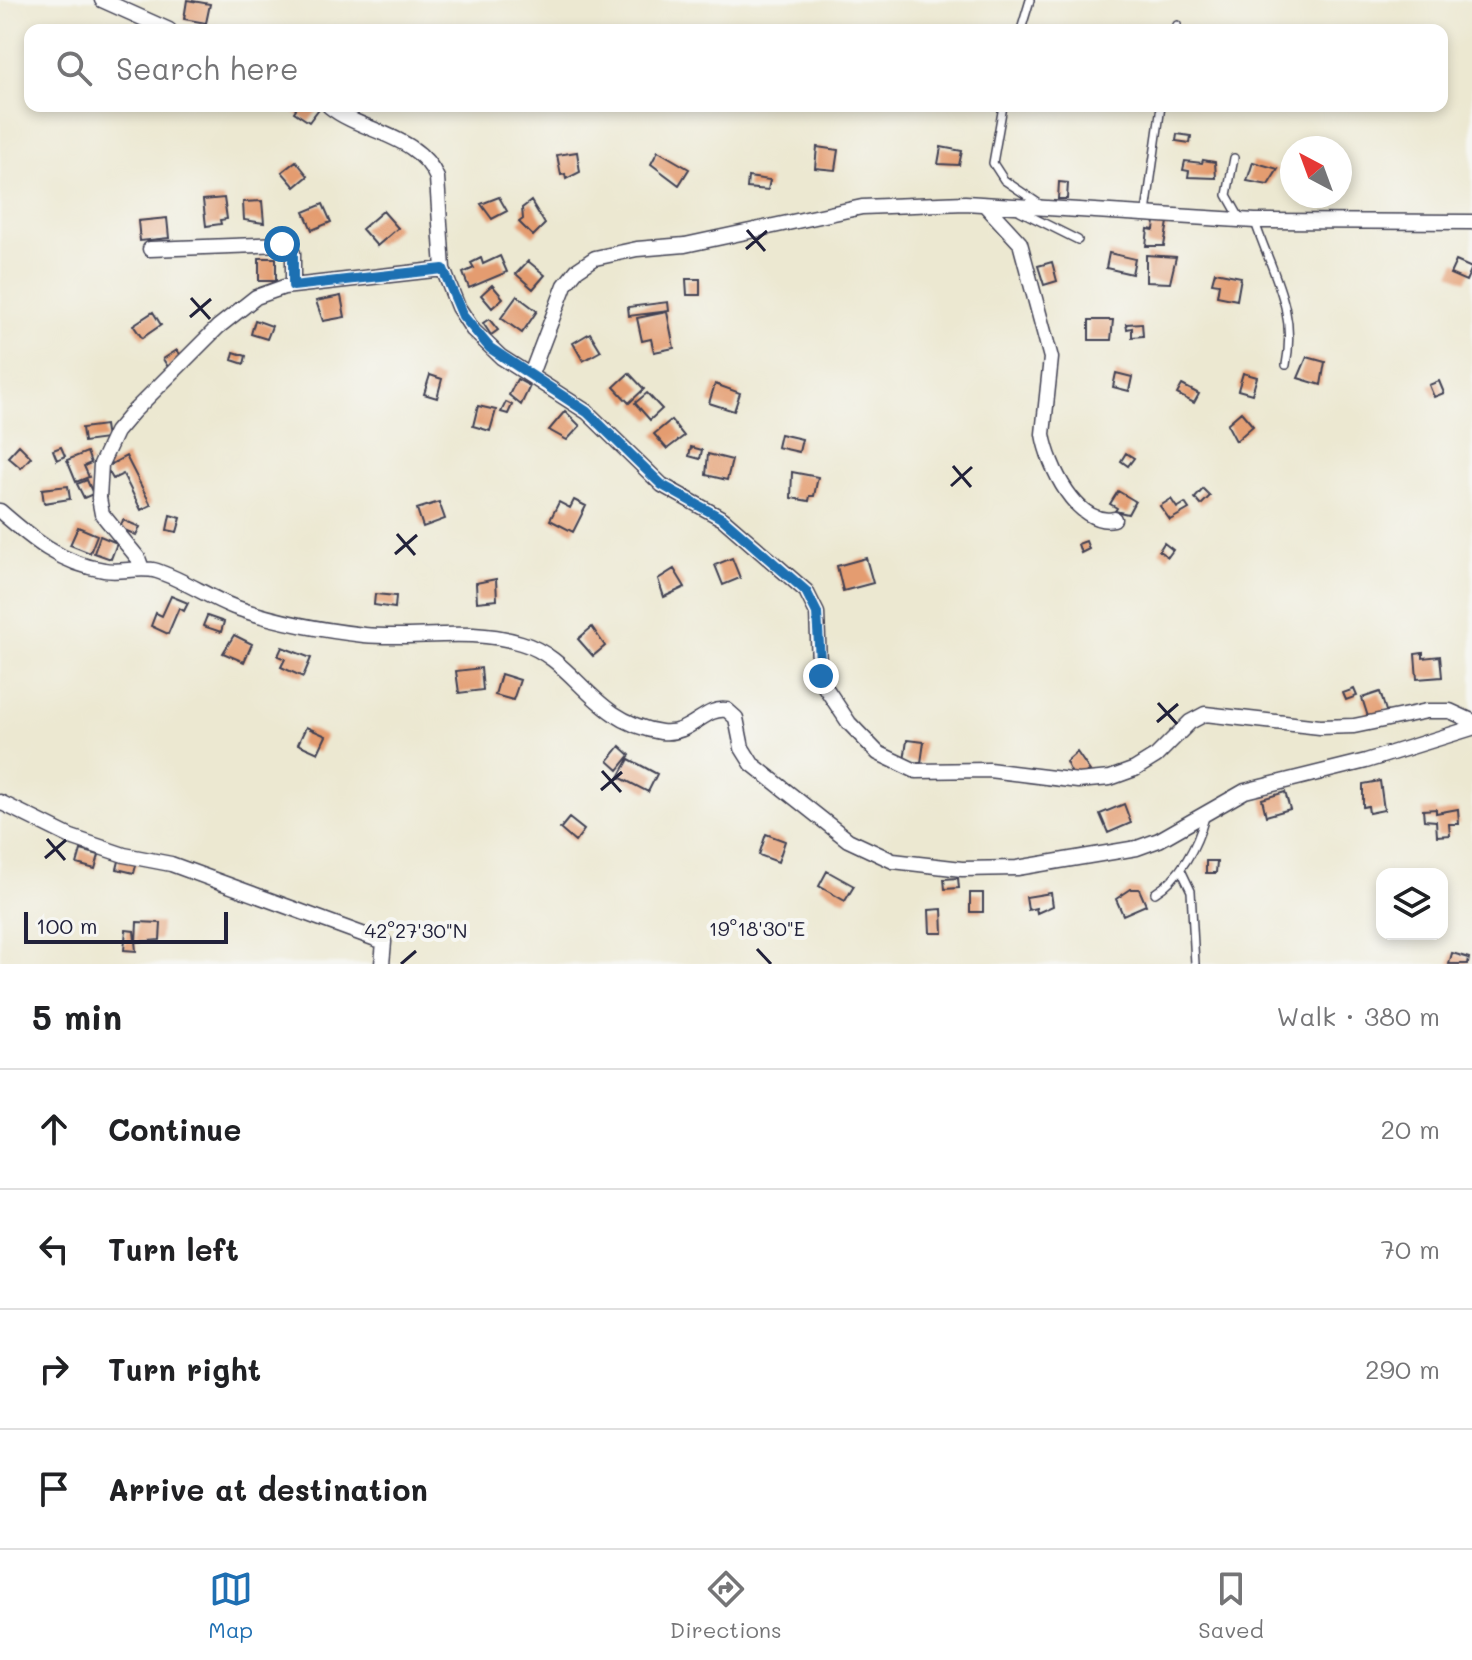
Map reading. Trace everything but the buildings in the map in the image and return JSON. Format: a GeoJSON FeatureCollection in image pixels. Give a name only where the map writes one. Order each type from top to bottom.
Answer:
{"type":"FeatureCollection","features":[{"type":"Feature","properties":{"kind":"street"},"geometry":{"type":"LineString","coordinates":[[102,0],[156,24]]}},
{"type":"Feature","properties":{"kind":"street"},"geometry":{"type":"LineString","coordinates":[[341,112],[396,139],[430,165],[437,178],[443,269],[458,307],[473,330],[501,357],[587,412],[662,485],[723,519],[806,591],[817,613],[819,664],[825,687],[863,739],[899,765],[916,771],[989,770],[1078,781],[1110,778],[1135,769],[1156,756],[1190,722],[1205,714],[1320,727],[1354,726],[1427,711],[1450,711],[1472,721]]}},
{"type":"Feature","properties":{"kind":"street"},"geometry":{"type":"LineString","coordinates":[[531,374],[565,285],[577,270],[595,258],[637,249],[685,245],[862,207],[941,203],[1248,221],[1472,222]]}},
{"type":"Feature","properties":{"kind":"street"},"geometry":{"type":"LineString","coordinates":[[986,205],[1020,243],[1051,358],[1043,434],[1045,446],[1072,498],[1089,516],[1101,522],[1114,519]]}},
{"type":"Feature","properties":{"kind":"street"},"geometry":{"type":"LineString","coordinates":[[150,249],[282,244],[293,253],[293,286]]}},
{"type":"Feature","properties":{"kind":"street"},"geometry":{"type":"LineString","coordinates":[[142,569],[138,558],[106,522],[100,505],[101,464],[116,432],[218,327],[256,297],[293,286],[443,269]]}},
{"type":"Feature","properties":{"kind":"street"},"geometry":{"type":"LineString","coordinates":[[0,511],[34,541],[71,560],[103,570],[161,572],[234,607],[300,624],[364,635],[470,636],[523,643],[546,656],[620,721],[638,726],[665,732],[688,730],[717,709],[727,710],[736,718],[742,748],[752,764],[848,840],[893,861],[989,869],[1111,854],[1159,840],[1245,791],[1273,781],[1366,761],[1412,744],[1472,728]]}},
{"type":"Feature","properties":{"kind":"street"},"geometry":{"type":"LineString","coordinates":[[0,802],[71,837],[124,855],[155,859],[209,877],[384,942],[382,964]]}},
{"type":"Feature","properties":{"kind":"lane"},"geometry":{"type":"LineString","coordinates":[[1023,24],[1030,0]]}},
{"type":"Feature","properties":{"kind":"lane"},"geometry":{"type":"LineString","coordinates":[[1002,112],[993,163],[998,173],[1045,209]]}},
{"type":"Feature","properties":{"kind":"lane"},"geometry":{"type":"LineString","coordinates":[[1146,215],[1160,112]]}},
{"type":"Feature","properties":{"kind":"lane"},"geometry":{"type":"LineString","coordinates":[[1234,158],[1227,195],[1248,221],[1287,309],[1292,335],[1286,365]]}},
{"type":"Feature","properties":{"kind":"lane"},"geometry":{"type":"LineString","coordinates":[[1015,208],[1078,240]]}},
{"type":"Feature","properties":{"kind":"lane"},"geometry":{"type":"LineString","coordinates":[[1155,893],[1172,882],[1181,870],[1207,811]]}},
{"type":"Feature","properties":{"kind":"lane"},"geometry":{"type":"LineString","coordinates":[[1181,870],[1191,891],[1195,964]]}},
{"type":"Feature","properties":{"kind":"route"},"geometry":{"type":"LineString","coordinates":[[282,244],[293,253],[293,286],[443,269],[463,316],[490,348],[587,412],[662,485],[723,519],[806,591],[817,613],[821,676]]}}]}
